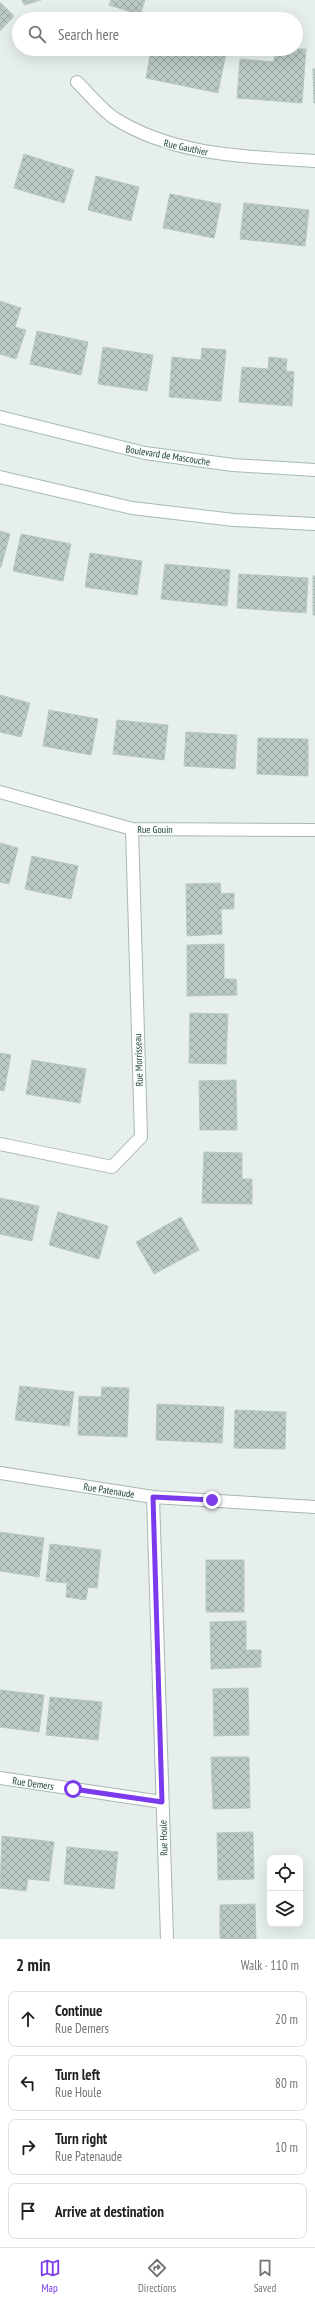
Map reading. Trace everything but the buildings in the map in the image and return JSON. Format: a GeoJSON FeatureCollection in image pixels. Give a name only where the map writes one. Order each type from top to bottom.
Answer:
{"type":"FeatureCollection","features":[{"type":"Feature","properties":{"kind":"street","name":"Rue Gauthier"},"geometry":{"type":"LineString","coordinates":[[77,82],[114,118],[158,141],[212,153],[315,161]]}},
{"type":"Feature","properties":{"kind":"street","name":"Boulevard de Mascouche"},"geometry":{"type":"LineString","coordinates":[[0,417],[145,453],[233,465],[315,470]]}},
{"type":"Feature","properties":{"kind":"street"},"geometry":{"type":"LineString","coordinates":[[0,477],[132,508],[234,520],[315,524]]}},
{"type":"Feature","properties":{"kind":"street","name":"Rue Gouin"},"geometry":{"type":"LineString","coordinates":[[0,792],[132,829],[315,830]]}},
{"type":"Feature","properties":{"kind":"street","name":"Rue Morrisseau"},"geometry":{"type":"LineString","coordinates":[[0,1144],[112,1167],[141,1137],[132,829]]}},
{"type":"Feature","properties":{"kind":"street","name":"Rue Patenaude"},"geometry":{"type":"LineString","coordinates":[[0,1473],[153,1497],[315,1506]]}},
{"type":"Feature","properties":{"kind":"street","name":"Rue Houle"},"geometry":{"type":"LineString","coordinates":[[153,1497],[167,1939]]}},
{"type":"Feature","properties":{"kind":"street","name":"Rue Demers"},"geometry":{"type":"LineString","coordinates":[[0,1778],[162,1802]]}},
{"type":"Feature","properties":{"kind":"route"},"geometry":{"type":"LineString","coordinates":[[73,1789],[162,1802],[153,1497],[212,1500]]}}]}
